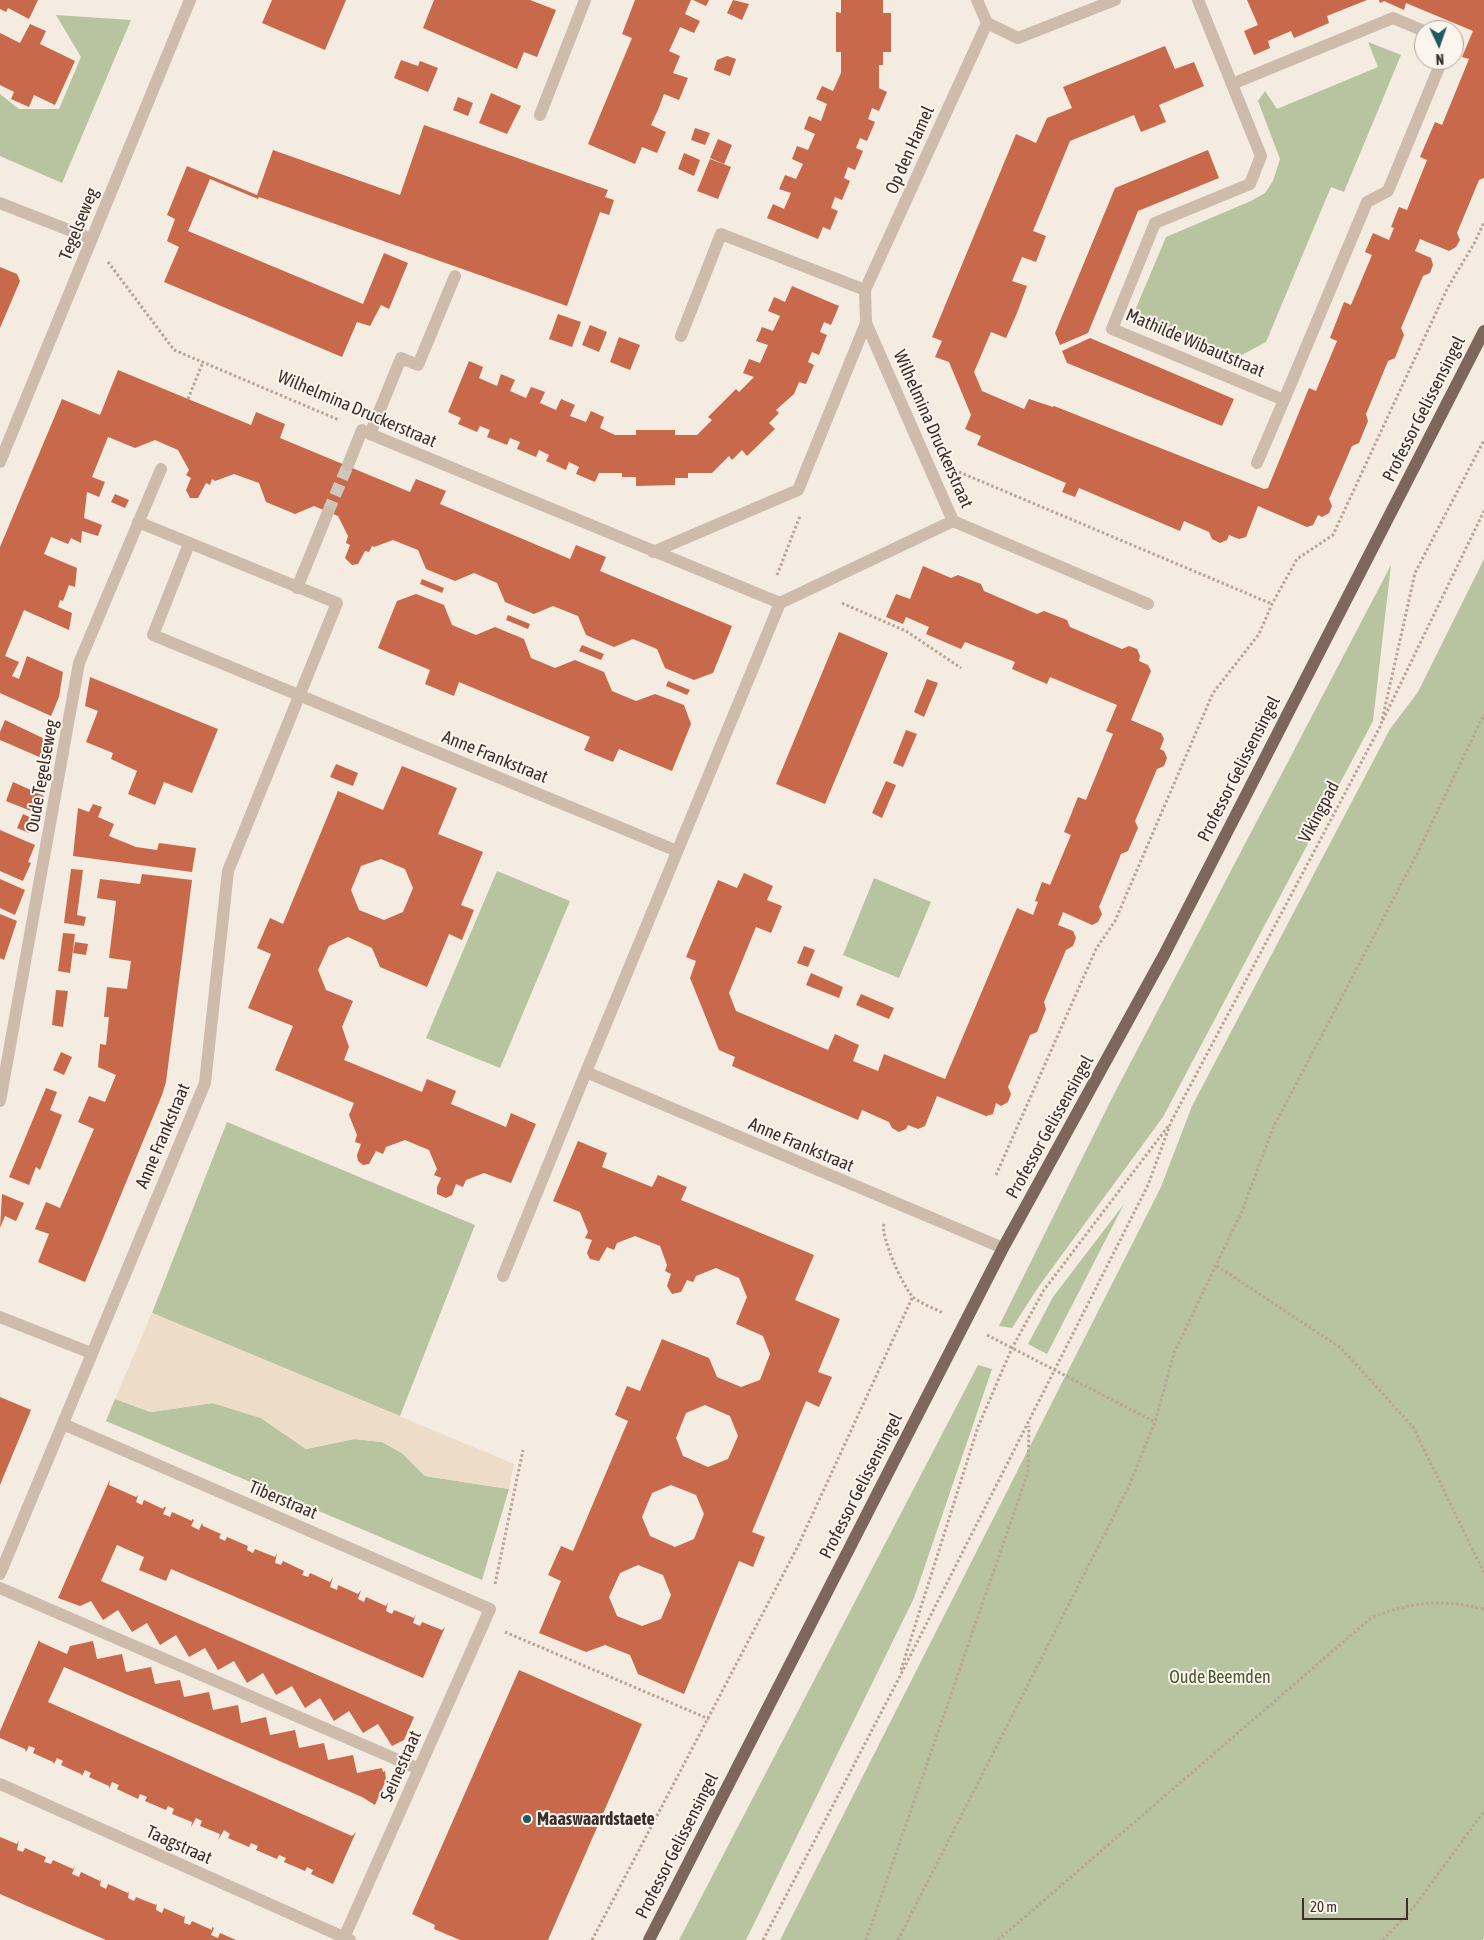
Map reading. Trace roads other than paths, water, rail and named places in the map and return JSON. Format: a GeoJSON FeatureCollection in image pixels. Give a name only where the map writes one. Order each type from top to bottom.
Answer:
{"type":"FeatureCollection","features":[{"type":"Feature","properties":{"kind":"main road","name":"Professor Gelissensingel"},"geometry":{"type":"LineString","coordinates":[[648,1940],[1002,1248],[1164,955],[1484,332]]}},
{"type":"Feature","properties":{"kind":"street","name":"Tegelseweg"},"geometry":{"type":"LineString","coordinates":[[0,462],[190,0]]}},
{"type":"Feature","properties":{"kind":"street"},"geometry":{"type":"LineString","coordinates":[[540,114],[585,0]]}},
{"type":"Feature","properties":{"kind":"street"},"geometry":{"type":"LineString","coordinates":[[977,0],[987,24],[1018,38],[1115,0]]}},
{"type":"Feature","properties":{"kind":"street","name":"Mathilde Wibautstraat"},"geometry":{"type":"LineString","coordinates":[[1198,0],[1261,156],[1250,184],[1155,224],[1112,329],[1284,400]]}},
{"type":"Feature","properties":{"kind":"street"},"geometry":{"type":"LineString","coordinates":[[1232,84],[1393,18],[1414,27]]}},
{"type":"Feature","properties":{"kind":"street","name":"Op den Hamel"},"geometry":{"type":"LineString","coordinates":[[865,290],[987,24]]}},
{"type":"Feature","properties":{"kind":"street"},"geometry":{"type":"LineString","coordinates":[[1257,463],[1367,202],[1388,191],[1438,70]]}},
{"type":"Feature","properties":{"kind":"street"},"geometry":{"type":"LineString","coordinates":[[0,203],[92,240]]}},
{"type":"Feature","properties":{"kind":"street"},"geometry":{"type":"LineString","coordinates":[[681,336],[721,234],[865,290]]}},
{"type":"Feature","properties":{"kind":"street"},"geometry":{"type":"LineString","coordinates":[[348,465],[401,358],[418,365],[455,276]]}},
{"type":"Feature","properties":{"kind":"street","name":"Wilhelmina Druckerstraat"},"geometry":{"type":"LineString","coordinates":[[865,290],[866,324],[953,521],[1148,604]]}},
{"type":"Feature","properties":{"kind":"street","name":"Wilhelmina Druckerstraat"},"geometry":{"type":"LineString","coordinates":[[653,552],[798,490],[866,324]]}},
{"type":"Feature","properties":{"kind":"street","name":"Wilhelmina Druckerstraat"},"geometry":{"type":"LineString","coordinates":[[366,432],[774,601]]}},
{"type":"Feature","properties":{"kind":"street","name":"Oude Tegelseweg"},"geometry":{"type":"LineString","coordinates":[[0,1101],[79,663],[161,469]]}},
{"type":"Feature","properties":{"kind":"street"},"geometry":{"type":"LineString","coordinates":[[298,588],[328,512]]}},
{"type":"Feature","properties":{"kind":"street"},"geometry":{"type":"LineString","coordinates":[[503,1276],[677,851],[774,601],[810,588],[953,521]]}},
{"type":"Feature","properties":{"kind":"street","name":"Anne Frankstraat"},"geometry":{"type":"LineString","coordinates":[[0,1574],[205,1083],[228,871],[337,603],[138,522]]}},
{"type":"Feature","properties":{"kind":"street","name":"Anne Frankstraat"},"geometry":{"type":"LineString","coordinates":[[189,544],[152,635],[677,851]]}},
{"type":"Feature","properties":{"kind":"street","name":"Anne Frankstraat"},"geometry":{"type":"LineString","coordinates":[[586,1072],[1002,1248]]}},
{"type":"Feature","properties":{"kind":"street"},"geometry":{"type":"LineString","coordinates":[[0,1317],[91,1353]]}},
{"type":"Feature","properties":{"kind":"street","name":"Tiberstraat"},"geometry":{"type":"LineString","coordinates":[[63,1424],[490,1609]]}},
{"type":"Feature","properties":{"kind":"street"},"geometry":{"type":"LineString","coordinates":[[0,1588],[419,1769]]}},
{"type":"Feature","properties":{"kind":"street","name":"Seinestraat"},"geometry":{"type":"LineString","coordinates":[[346,1939],[490,1609]]}},
{"type":"Feature","properties":{"kind":"street","name":"Taagstraat"},"geometry":{"type":"LineString","coordinates":[[0,1784],[346,1939]]}},
{"type":"Feature","properties":{"kind":"tunnel"},"geometry":{"type":"LineString","coordinates":[[328,512],[348,465]]}},
{"type":"Feature","properties":{"kind":"place","name":"Maaswaardstaete"},"geometry":{"type":"Point","coordinates":[527,1819]}},
{"type":"Feature","properties":{"kind":"park label","name":"Oude Beemden"},"geometry":{"type":"Point","coordinates":[1220,1677]}}]}
